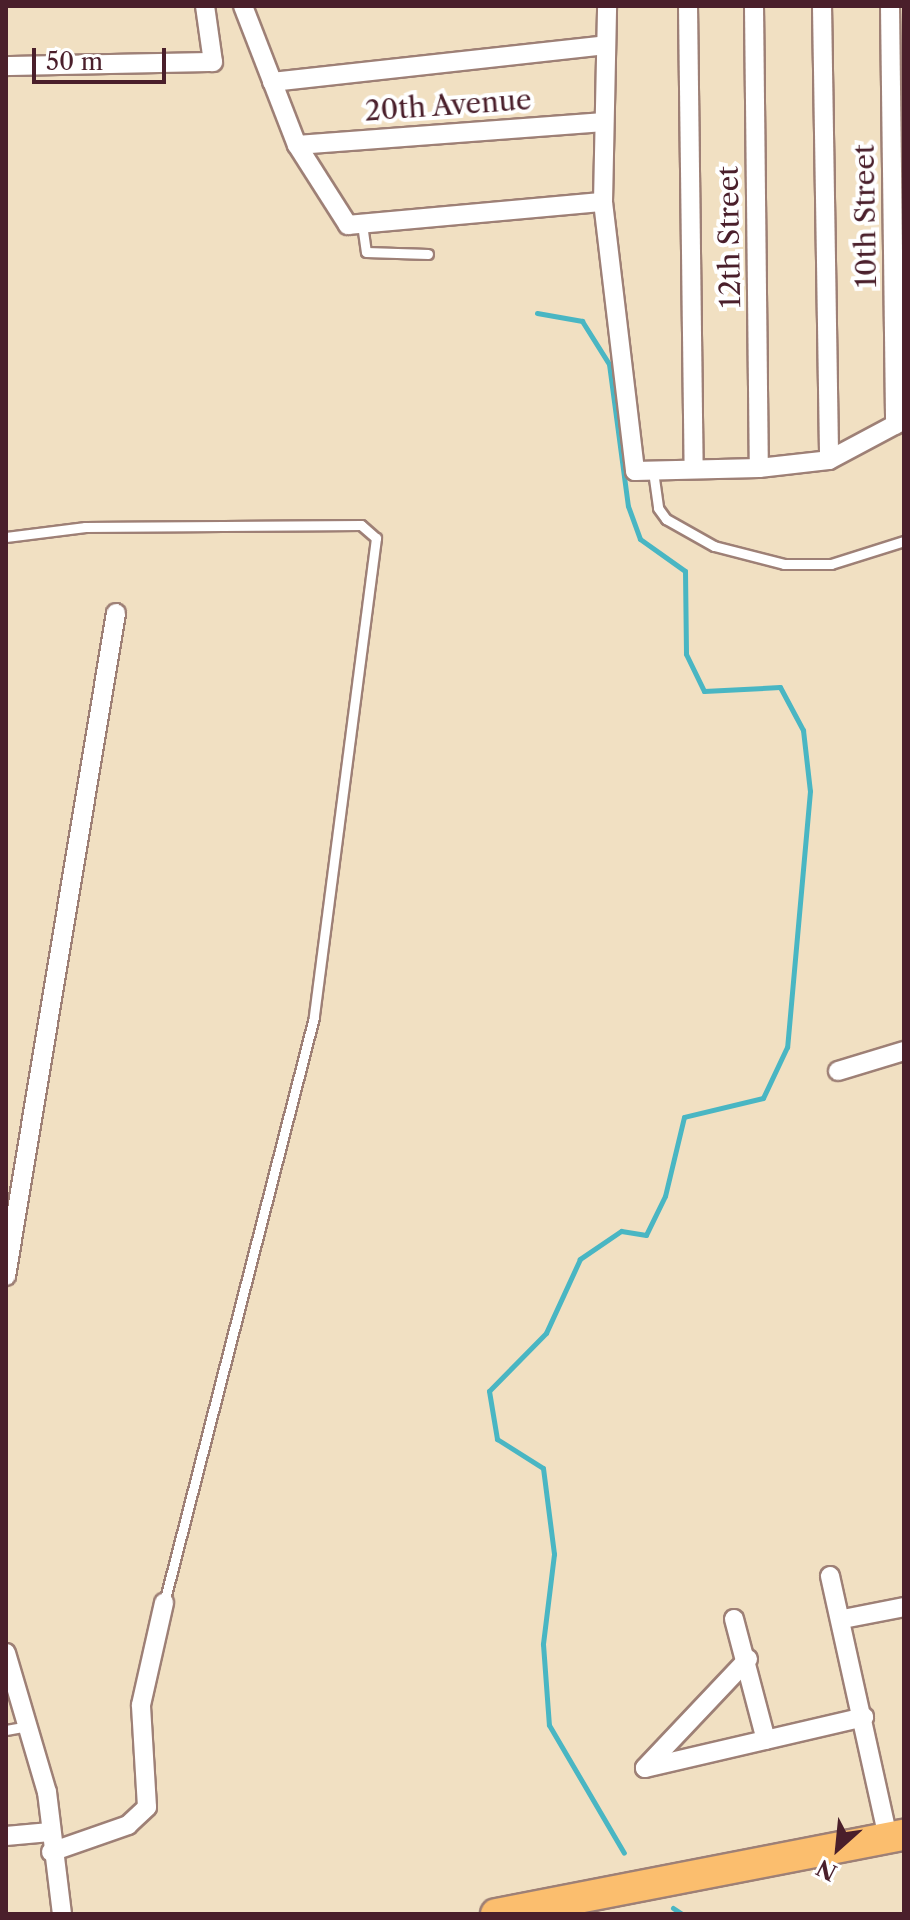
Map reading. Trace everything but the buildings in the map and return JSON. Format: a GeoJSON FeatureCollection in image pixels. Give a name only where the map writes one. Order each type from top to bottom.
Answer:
{"type":"FeatureCollection","features":[{"type":"Feature","properties":{"kind":"main road"},"geometry":{"type":"LineString","coordinates":[[496,1914],[896,1837]]}},
{"type":"Feature","properties":{"kind":"street"},"geometry":{"type":"LineString","coordinates":[[6,66],[213,62],[205,6]]}},
{"type":"Feature","properties":{"kind":"street"},"geometry":{"type":"LineString","coordinates":[[243,6],[297,145],[355,224],[603,202]]}},
{"type":"Feature","properties":{"kind":"street"},"geometry":{"type":"LineString","coordinates":[[607,6],[603,202],[630,464],[635,471],[653,471],[759,468],[829,460],[899,422]]}},
{"type":"Feature","properties":{"kind":"street"},"geometry":{"type":"LineString","coordinates":[[688,6],[694,469]]}},
{"type":"Feature","properties":{"kind":"street","name":"12th Street"},"geometry":{"type":"LineString","coordinates":[[754,6],[759,468]]}},
{"type":"Feature","properties":{"kind":"street"},"geometry":{"type":"LineString","coordinates":[[822,6],[829,460]]}},
{"type":"Feature","properties":{"kind":"street","name":"10th Street"},"geometry":{"type":"LineString","coordinates":[[890,6],[899,422]]}},
{"type":"Feature","properties":{"kind":"street"},"geometry":{"type":"LineString","coordinates":[[272,82],[606,45]]}},
{"type":"Feature","properties":{"kind":"street","name":"20th Avenue"},"geometry":{"type":"LineString","coordinates":[[297,145],[604,122]]}},
{"type":"Feature","properties":{"kind":"street"},"geometry":{"type":"LineString","coordinates":[[6,1276],[116,613]]}},
{"type":"Feature","properties":{"kind":"street"},"geometry":{"type":"LineString","coordinates":[[838,1071],[904,1051]]}},
{"type":"Feature","properties":{"kind":"street"},"geometry":{"type":"LineString","coordinates":[[830,1576],[896,1837]]}},
{"type":"Feature","properties":{"kind":"street"},"geometry":{"type":"LineString","coordinates":[[51,1852],[128,1825],[147,1807],[141,1705],[164,1603]]}},
{"type":"Feature","properties":{"kind":"street"},"geometry":{"type":"LineString","coordinates":[[843,1619],[904,1607]]}},
{"type":"Feature","properties":{"kind":"street"},"geometry":{"type":"LineString","coordinates":[[734,1619],[748,1659],[766,1740]]}},
{"type":"Feature","properties":{"kind":"street"},"geometry":{"type":"LineString","coordinates":[[6,1653],[47,1792],[51,1852],[62,1914]]}},
{"type":"Feature","properties":{"kind":"street"},"geometry":{"type":"LineString","coordinates":[[748,1659],[645,1768],[864,1717]]}},
{"type":"Feature","properties":{"kind":"street"},"geometry":{"type":"LineString","coordinates":[[6,1836],[50,1832]]}},
{"type":"Feature","properties":{"kind":"lane"},"geometry":{"type":"LineString","coordinates":[[355,224],[366,252],[428,254]]}},
{"type":"Feature","properties":{"kind":"lane"},"geometry":{"type":"LineString","coordinates":[[653,471],[658,508],[666,519],[714,546],[784,564],[831,564],[904,541]]}},
{"type":"Feature","properties":{"kind":"lane"},"geometry":{"type":"LineString","coordinates":[[6,537],[85,527],[361,525],[376,538],[314,1017],[164,1603]]}},
{"type":"Feature","properties":{"kind":"lane"},"geometry":{"type":"LineString","coordinates":[[6,1730],[28,1726]]}},
{"type":"Feature","properties":{"kind":"waterway"},"geometry":{"type":"LineString","coordinates":[[537,313],[582,321],[609,364],[628,506],[640,539],[685,571],[686,654],[704,691],[780,687],[803,730],[810,791],[787,1047],[763,1098],[684,1117],[665,1196],[646,1235],[621,1231],[580,1259],[546,1333],[489,1391],[497,1439],[543,1468],[554,1554],[543,1644],[549,1725],[624,1853]]}},
{"type":"Feature","properties":{"kind":"waterway"},"geometry":{"type":"LineString","coordinates":[[673,1908],[682,1914]]}}]}
